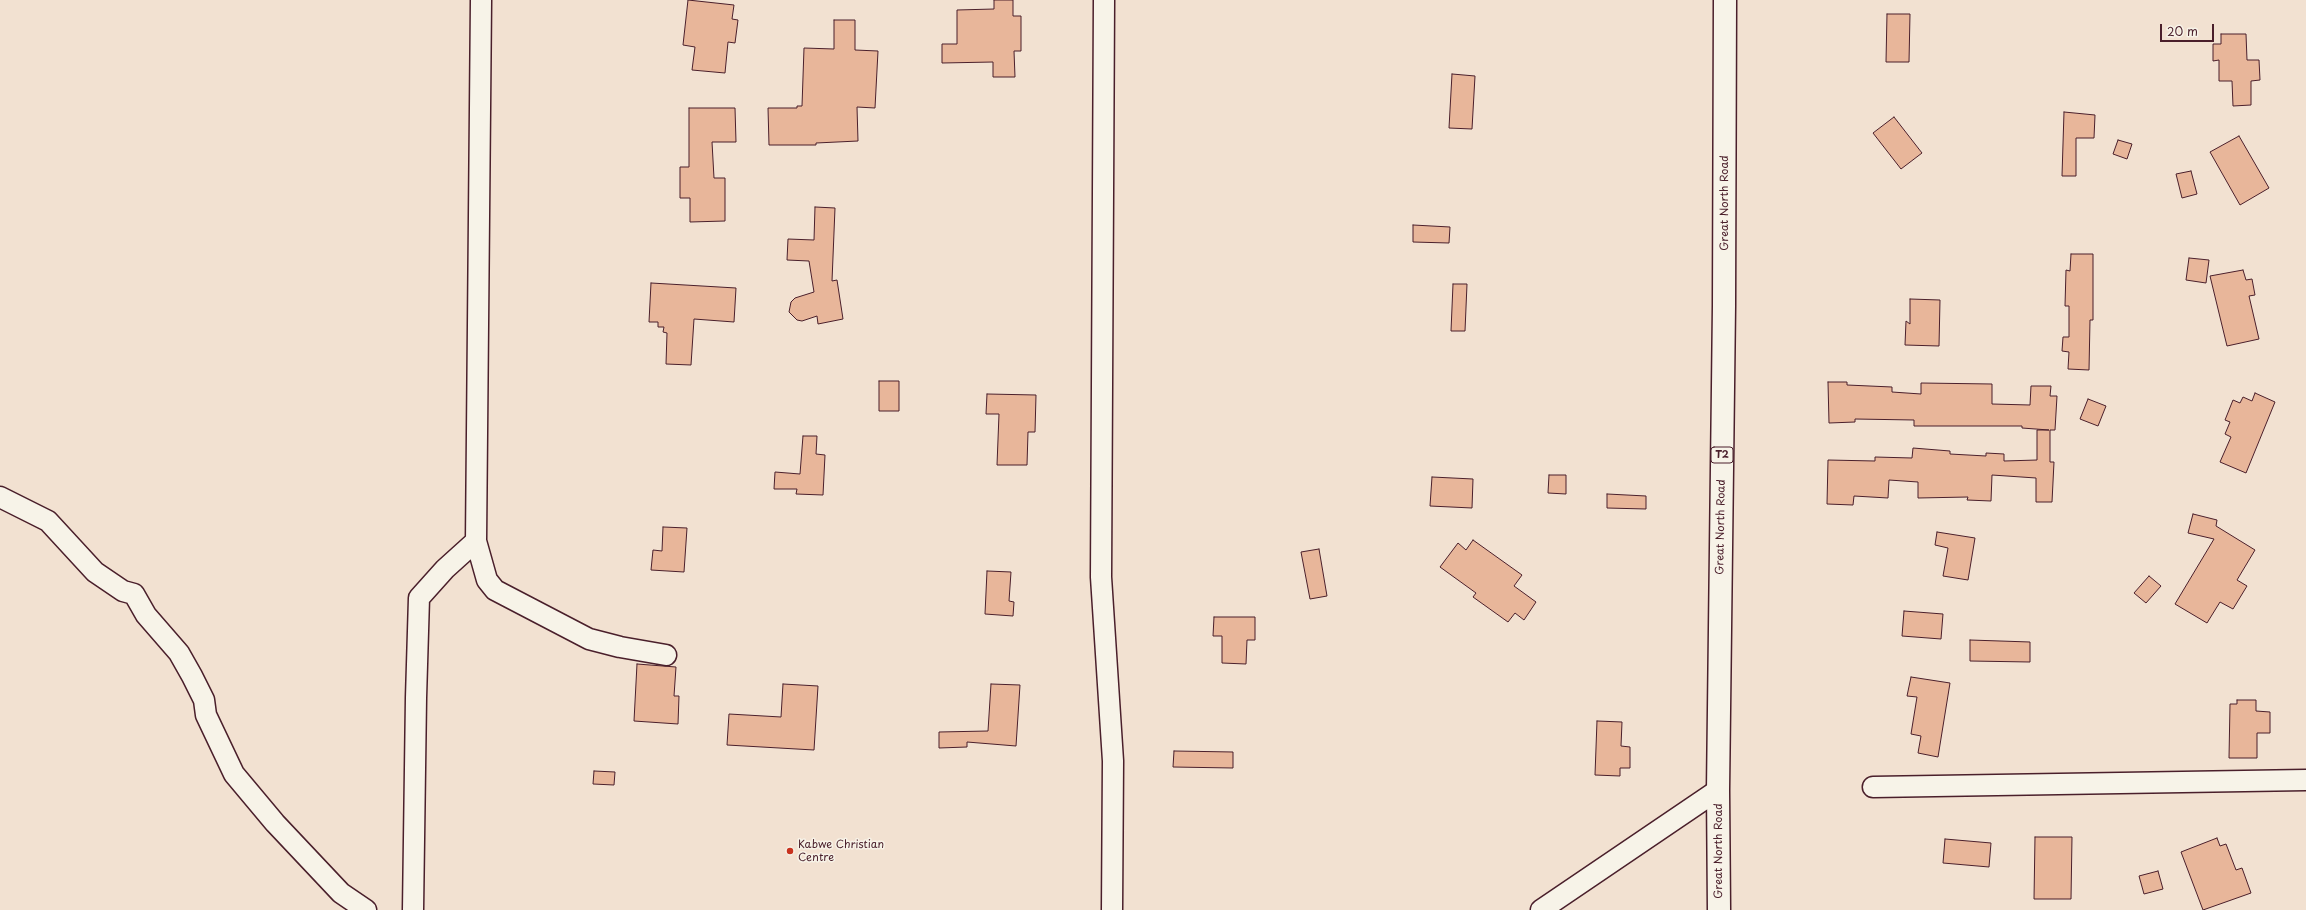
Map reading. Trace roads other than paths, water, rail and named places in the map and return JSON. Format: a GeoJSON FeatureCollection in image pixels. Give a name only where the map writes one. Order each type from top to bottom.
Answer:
{"type":"FeatureCollection","features":[{"type":"Feature","properties":{"kind":"highway","name":"Great North Road"},"geometry":{"type":"LineString","coordinates":[[1719,910],[1718,790],[1724,306],[1725,0]]}},
{"type":"Feature","properties":{"kind":"street"},"geometry":{"type":"LineString","coordinates":[[481,0],[476,541],[487,580],[495,590],[589,639],[620,648],[666,655]]}},
{"type":"Feature","properties":{"kind":"street"},"geometry":{"type":"LineString","coordinates":[[1104,0],[1101,577],[1113,761],[1112,910]]}},
{"type":"Feature","properties":{"kind":"street"},"geometry":{"type":"LineString","coordinates":[[0,497],[48,521],[95,572],[123,591],[134,594],[146,615],[179,653],[192,676],[204,700],[206,715],[234,774],[275,823],[341,893],[366,910]]}},
{"type":"Feature","properties":{"kind":"street"},"geometry":{"type":"LineString","coordinates":[[413,910],[419,598],[446,569],[476,541]]}},
{"type":"Feature","properties":{"kind":"street"},"geometry":{"type":"LineString","coordinates":[[1873,787],[2306,780]]}},
{"type":"Feature","properties":{"kind":"street"},"geometry":{"type":"LineString","coordinates":[[1541,910],[1718,790]]}},
{"type":"Feature","properties":{"kind":"place","name":"Kabwe Christian Centre"},"geometry":{"type":"Point","coordinates":[790,851]}}]}
